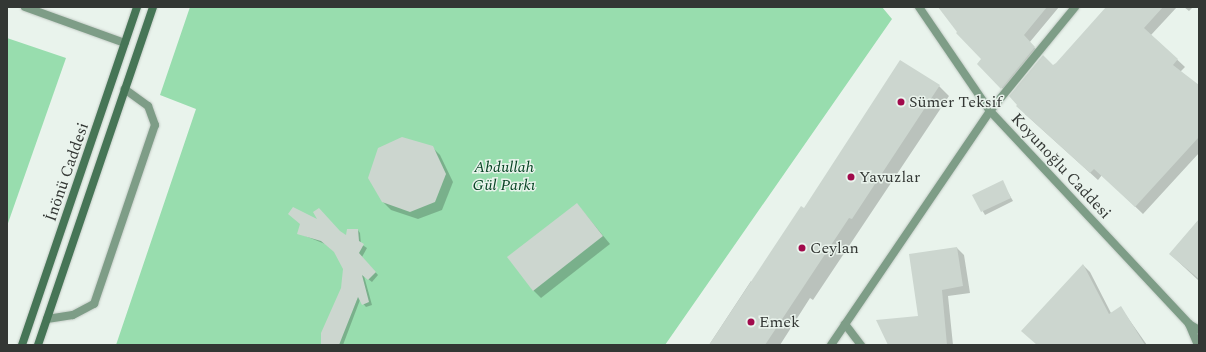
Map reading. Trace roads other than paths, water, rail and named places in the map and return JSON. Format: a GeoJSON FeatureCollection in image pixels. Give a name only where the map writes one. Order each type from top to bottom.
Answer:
{"type":"FeatureCollection","features":[{"type":"Feature","properties":{"kind":"main road","name":"İnönü Caddesi"},"geometry":{"type":"LineString","coordinates":[[22,345],[137,7]]}},
{"type":"Feature","properties":{"kind":"main road","name":"İnönü Caddesi"},"geometry":{"type":"LineString","coordinates":[[38,345],[153,7]]}},
{"type":"Feature","properties":{"kind":"street"},"geometry":{"type":"LineString","coordinates":[[25,7],[125,43]]}},
{"type":"Feature","properties":{"kind":"street","name":"Koyunoğlu Caddesi"},"geometry":{"type":"LineString","coordinates":[[919,7],[990,111],[1189,324],[1199,330]]}},
{"type":"Feature","properties":{"kind":"street"},"geometry":{"type":"LineString","coordinates":[[830,345],[990,111],[1075,7]]}},
{"type":"Feature","properties":{"kind":"street"},"geometry":{"type":"LineString","coordinates":[[47,319],[74,315],[94,304],[150,140],[155,125],[148,106],[125,89]]}},
{"type":"Feature","properties":{"kind":"street"},"geometry":{"type":"LineString","coordinates":[[845,324],[861,345]]}},
{"type":"Feature","properties":{"kind":"street"},"geometry":{"type":"LineString","coordinates":[[1189,324],[1198,345]]}},
{"type":"Feature","properties":{"kind":"place","name":"Sümer Teksif"},"geometry":{"type":"Point","coordinates":[901,102]}},
{"type":"Feature","properties":{"kind":"place","name":"Yavuzlar"},"geometry":{"type":"Point","coordinates":[851,177]}},
{"type":"Feature","properties":{"kind":"place","name":"Ceylan"},"geometry":{"type":"Point","coordinates":[802,248]}},
{"type":"Feature","properties":{"kind":"place","name":"Emek"},"geometry":{"type":"Point","coordinates":[751,322]}},
{"type":"Feature","properties":{"kind":"park label","name":"Abdullah Gül Parkı"},"geometry":{"type":"Point","coordinates":[504,176]}}]}
